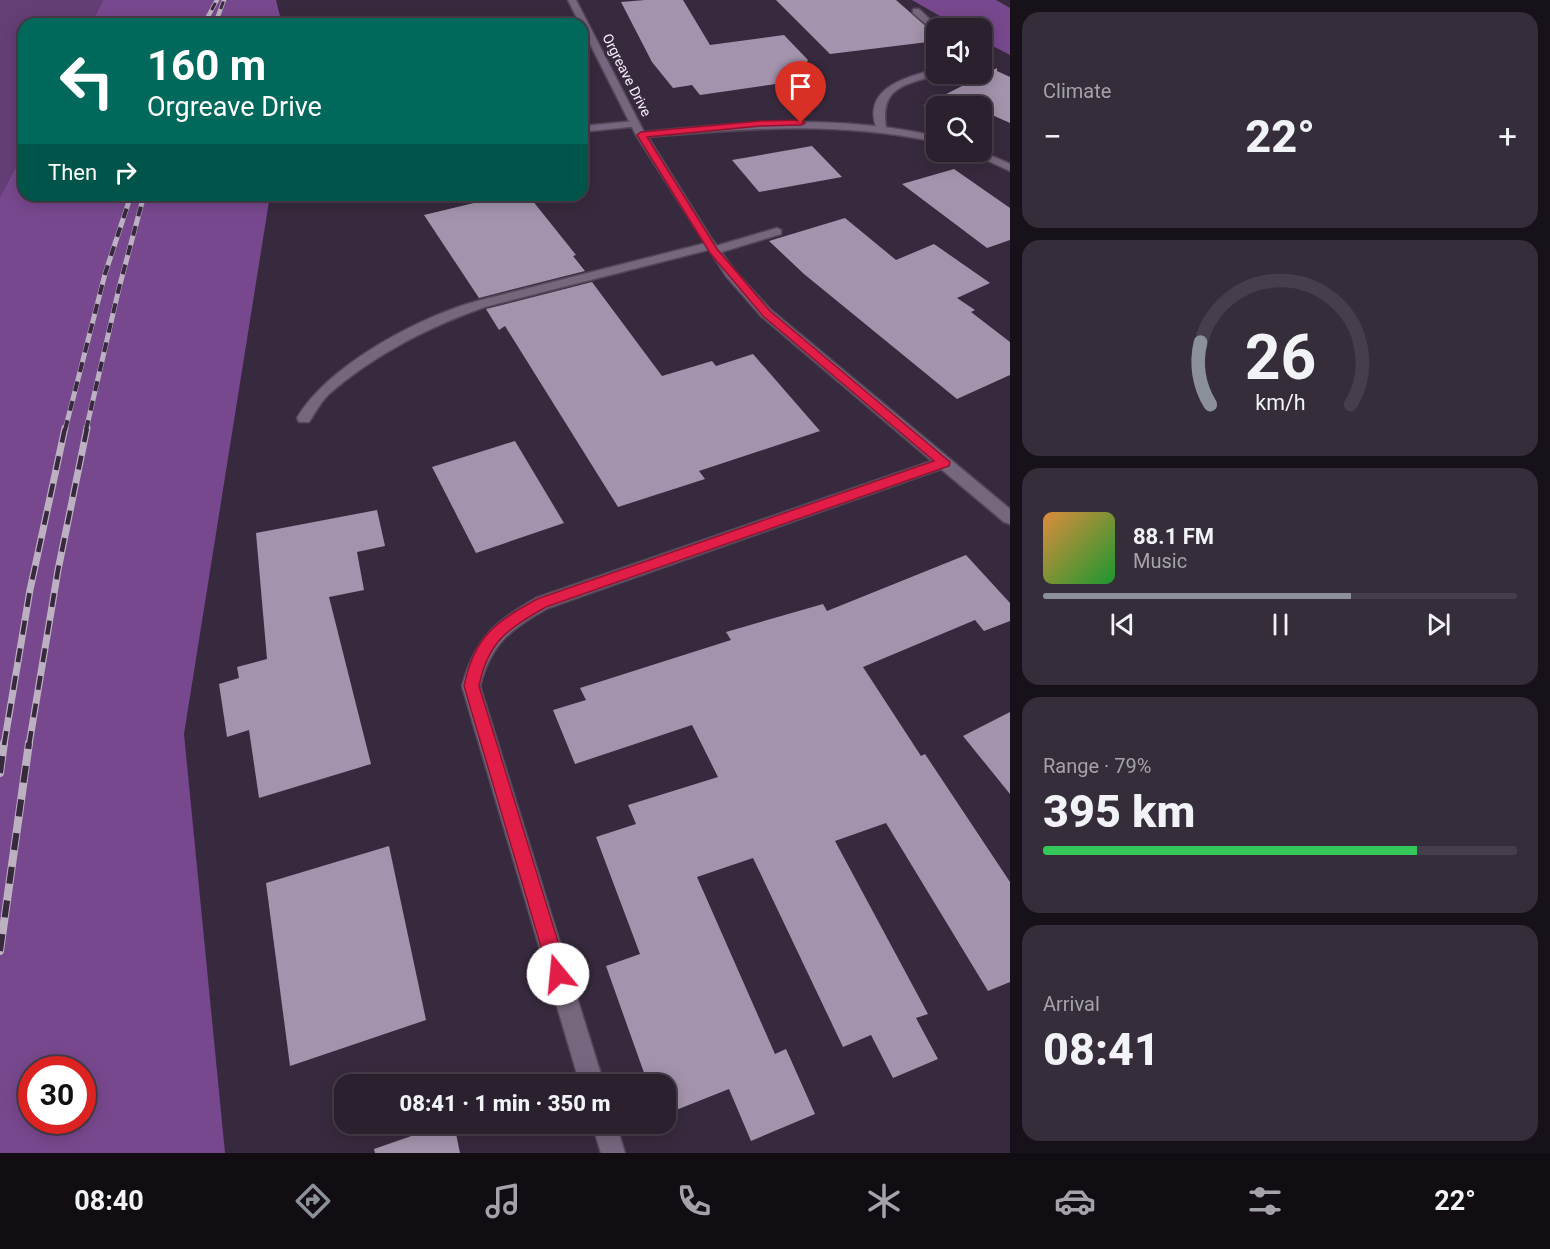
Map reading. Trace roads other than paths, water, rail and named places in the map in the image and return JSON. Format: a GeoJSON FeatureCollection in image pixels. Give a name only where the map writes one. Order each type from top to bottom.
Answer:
{"type":"FeatureCollection","features":[{"type":"Feature","properties":{"kind":"street","name":"Orgreave Drive"},"geometry":{"type":"LineString","coordinates":[[572,0],[581,18]]}},
{"type":"Feature","properties":{"kind":"street"},"geometry":{"type":"LineString","coordinates":[[916,11],[926,20]]}},
{"type":"Feature","properties":{"kind":"street","name":"Orgreave Drive"},"geometry":{"type":"LineString","coordinates":[[588,32],[638,130],[712,248],[766,313],[1010,518]]}},
{"type":"Feature","properties":{"kind":"street"},"geometry":{"type":"LineString","coordinates":[[881,127],[879,105],[885,94],[926,76]]}},
{"type":"Feature","properties":{"kind":"street"},"geometry":{"type":"LineString","coordinates":[[588,129],[638,130],[801,123],[881,127],[926,137]]}},
{"type":"Feature","properties":{"kind":"street"},"geometry":{"type":"LineString","coordinates":[[992,160],[1010,168]]}},
{"type":"Feature","properties":{"kind":"street"},"geometry":{"type":"LineString","coordinates":[[304,418],[322,393],[391,343],[449,315],[481,304],[777,232]]}},
{"type":"Feature","properties":{"kind":"street"},"geometry":{"type":"LineString","coordinates":[[589,1074],[471,686],[476,662],[489,640],[514,619],[542,603],[944,462]]}},
{"type":"Feature","properties":{"kind":"street"},"geometry":{"type":"LineString","coordinates":[[607,1134],[613,1153]]}},
{"type":"Feature","properties":{"kind":"railway"},"geometry":{"type":"LineString","coordinates":[[207,18],[217,0]]}},
{"type":"Feature","properties":{"kind":"railway"},"geometry":{"type":"LineString","coordinates":[[217,18],[224,0]]}},
{"type":"Feature","properties":{"kind":"railway"},"geometry":{"type":"LineString","coordinates":[[65,430],[105,274],[129,201]]}},
{"type":"Feature","properties":{"kind":"railway"},"geometry":{"type":"LineString","coordinates":[[86,430],[119,288],[142,201]]}},
{"type":"Feature","properties":{"kind":"railway"},"geometry":{"type":"LineString","coordinates":[[4,745],[30,590],[65,428]]}},
{"type":"Feature","properties":{"kind":"railway"},"geometry":{"type":"LineString","coordinates":[[29,745],[58,570],[87,428]]}},
{"type":"Feature","properties":{"kind":"railway"},"geometry":{"type":"LineString","coordinates":[[0,773],[4,743]]}},
{"type":"Feature","properties":{"kind":"railway"},"geometry":{"type":"LineString","coordinates":[[0,951],[29,743]]}}]}
